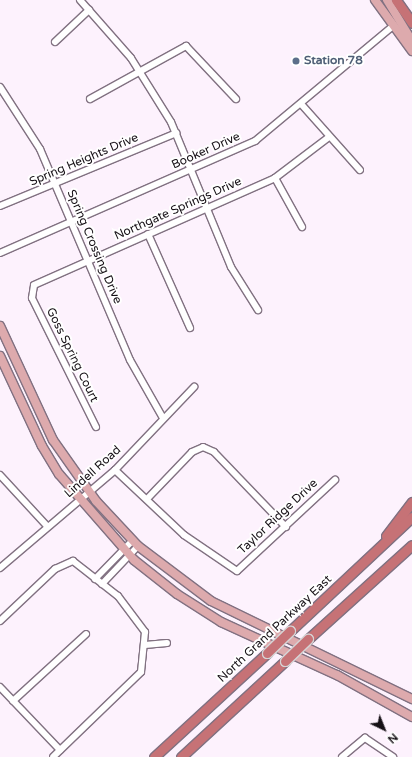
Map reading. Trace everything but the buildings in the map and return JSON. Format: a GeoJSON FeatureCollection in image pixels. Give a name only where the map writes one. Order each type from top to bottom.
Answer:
{"type":"FeatureCollection","features":[{"type":"Feature","properties":{"kind":"highway"},"geometry":{"type":"LineString","coordinates":[[396,0],[412,23]]}},
{"type":"Feature","properties":{"kind":"highway"},"geometry":{"type":"LineString","coordinates":[[367,559],[412,502]]}},
{"type":"Feature","properties":{"kind":"highway","name":"North Grand Parkway East"},"geometry":{"type":"LineString","coordinates":[[154,757],[412,517]]}},
{"type":"Feature","properties":{"kind":"highway"},"geometry":{"type":"LineString","coordinates":[[181,757],[412,545]]}},
{"type":"Feature","properties":{"kind":"highway"},"geometry":{"type":"LineString","coordinates":[[354,598],[412,553]]}},
{"type":"Feature","properties":{"kind":"main road"},"geometry":{"type":"LineString","coordinates":[[375,0],[412,51]]}},
{"type":"Feature","properties":{"kind":"main road"},"geometry":{"type":"LineString","coordinates":[[387,0],[412,41]]}},
{"type":"Feature","properties":{"kind":"main road"},"geometry":{"type":"LineString","coordinates":[[0,326],[24,382],[53,440],[89,492],[136,543],[210,601],[412,699]]}},
{"type":"Feature","properties":{"kind":"main road"},"geometry":{"type":"LineString","coordinates":[[0,356],[42,446],[78,500],[127,552],[156,578],[204,612],[239,631],[337,675],[412,717]]}},
{"type":"Feature","properties":{"kind":"main road"},"geometry":{"type":"LineString","coordinates":[[14,386],[24,382]]}},
{"type":"Feature","properties":{"kind":"main road"},"geometry":{"type":"LineString","coordinates":[[204,612],[210,601]]}},
{"type":"Feature","properties":{"kind":"main road"},"geometry":{"type":"LineString","coordinates":[[337,675],[342,664]]}},
{"type":"Feature","properties":{"kind":"street"},"geometry":{"type":"LineString","coordinates":[[80,0],[140,73],[176,133],[231,267],[258,310]]}},
{"type":"Feature","properties":{"kind":"street"},"geometry":{"type":"LineString","coordinates":[[55,42],[89,10]]}},
{"type":"Feature","properties":{"kind":"street","name":"Booker Drive"},"geometry":{"type":"LineString","coordinates":[[0,253],[256,142],[302,105],[393,26]]}},
{"type":"Feature","properties":{"kind":"street"},"geometry":{"type":"LineString","coordinates":[[90,99],[140,73],[186,46],[236,99]]}},
{"type":"Feature","properties":{"kind":"street","name":"Spring Crossing Drive"},"geometry":{"type":"LineString","coordinates":[[0,87],[40,149],[73,221],[87,260],[130,360],[163,418]]}},
{"type":"Feature","properties":{"kind":"street"},"geometry":{"type":"LineString","coordinates":[[302,105],[360,170]]}},
{"type":"Feature","properties":{"kind":"street","name":"Spring Heights Drive"},"geometry":{"type":"LineString","coordinates":[[0,206],[56,185],[176,133]]}},
{"type":"Feature","properties":{"kind":"street","name":"Northgate Springs Drive"},"geometry":{"type":"LineString","coordinates":[[31,291],[41,281],[275,178],[330,137]]}},
{"type":"Feature","properties":{"kind":"street"},"geometry":{"type":"LineString","coordinates":[[275,178],[302,227]]}},
{"type":"Feature","properties":{"kind":"street"},"geometry":{"type":"LineString","coordinates":[[148,234],[190,328]]}},
{"type":"Feature","properties":{"kind":"street","name":"Goss Spring Court"},"geometry":{"type":"LineString","coordinates":[[31,291],[96,427]]}},
{"type":"Feature","properties":{"kind":"street","name":"Lindell Road"},"geometry":{"type":"LineString","coordinates":[[0,568],[47,526],[115,470],[194,387]]}},
{"type":"Feature","properties":{"kind":"street"},"geometry":{"type":"LineString","coordinates":[[115,470],[147,499],[192,452],[203,447],[214,452],[286,527]]}},
{"type":"Feature","properties":{"kind":"street"},"geometry":{"type":"LineString","coordinates":[[0,475],[47,526]]}},
{"type":"Feature","properties":{"kind":"street","name":"Taylor Ridge Drive"},"geometry":{"type":"LineString","coordinates":[[147,499],[184,535],[237,571],[335,480]]}},
{"type":"Feature","properties":{"kind":"street"},"geometry":{"type":"LineString","coordinates":[[95,579],[136,543]]}},
{"type":"Feature","properties":{"kind":"street"},"geometry":{"type":"LineString","coordinates":[[102,584],[127,552]]}},
{"type":"Feature","properties":{"kind":"street"},"geometry":{"type":"LineString","coordinates":[[0,621],[55,569],[73,561],[102,584],[133,613],[145,632],[145,645],[141,672],[133,683],[53,757]]}},
{"type":"Feature","properties":{"kind":"street"},"geometry":{"type":"LineString","coordinates":[[13,701],[86,634]]}},
{"type":"Feature","properties":{"kind":"street"},"geometry":{"type":"LineString","coordinates":[[145,645],[167,643]]}},
{"type":"Feature","properties":{"kind":"street"},"geometry":{"type":"LineString","coordinates":[[0,687],[60,750]]}},
{"type":"Feature","properties":{"kind":"street"},"geometry":{"type":"LineString","coordinates":[[342,757],[365,738],[392,757]]}},
{"type":"Feature","properties":{"kind":"place","name":"Station 78"},"geometry":{"type":"Point","coordinates":[296,61]}}]}
